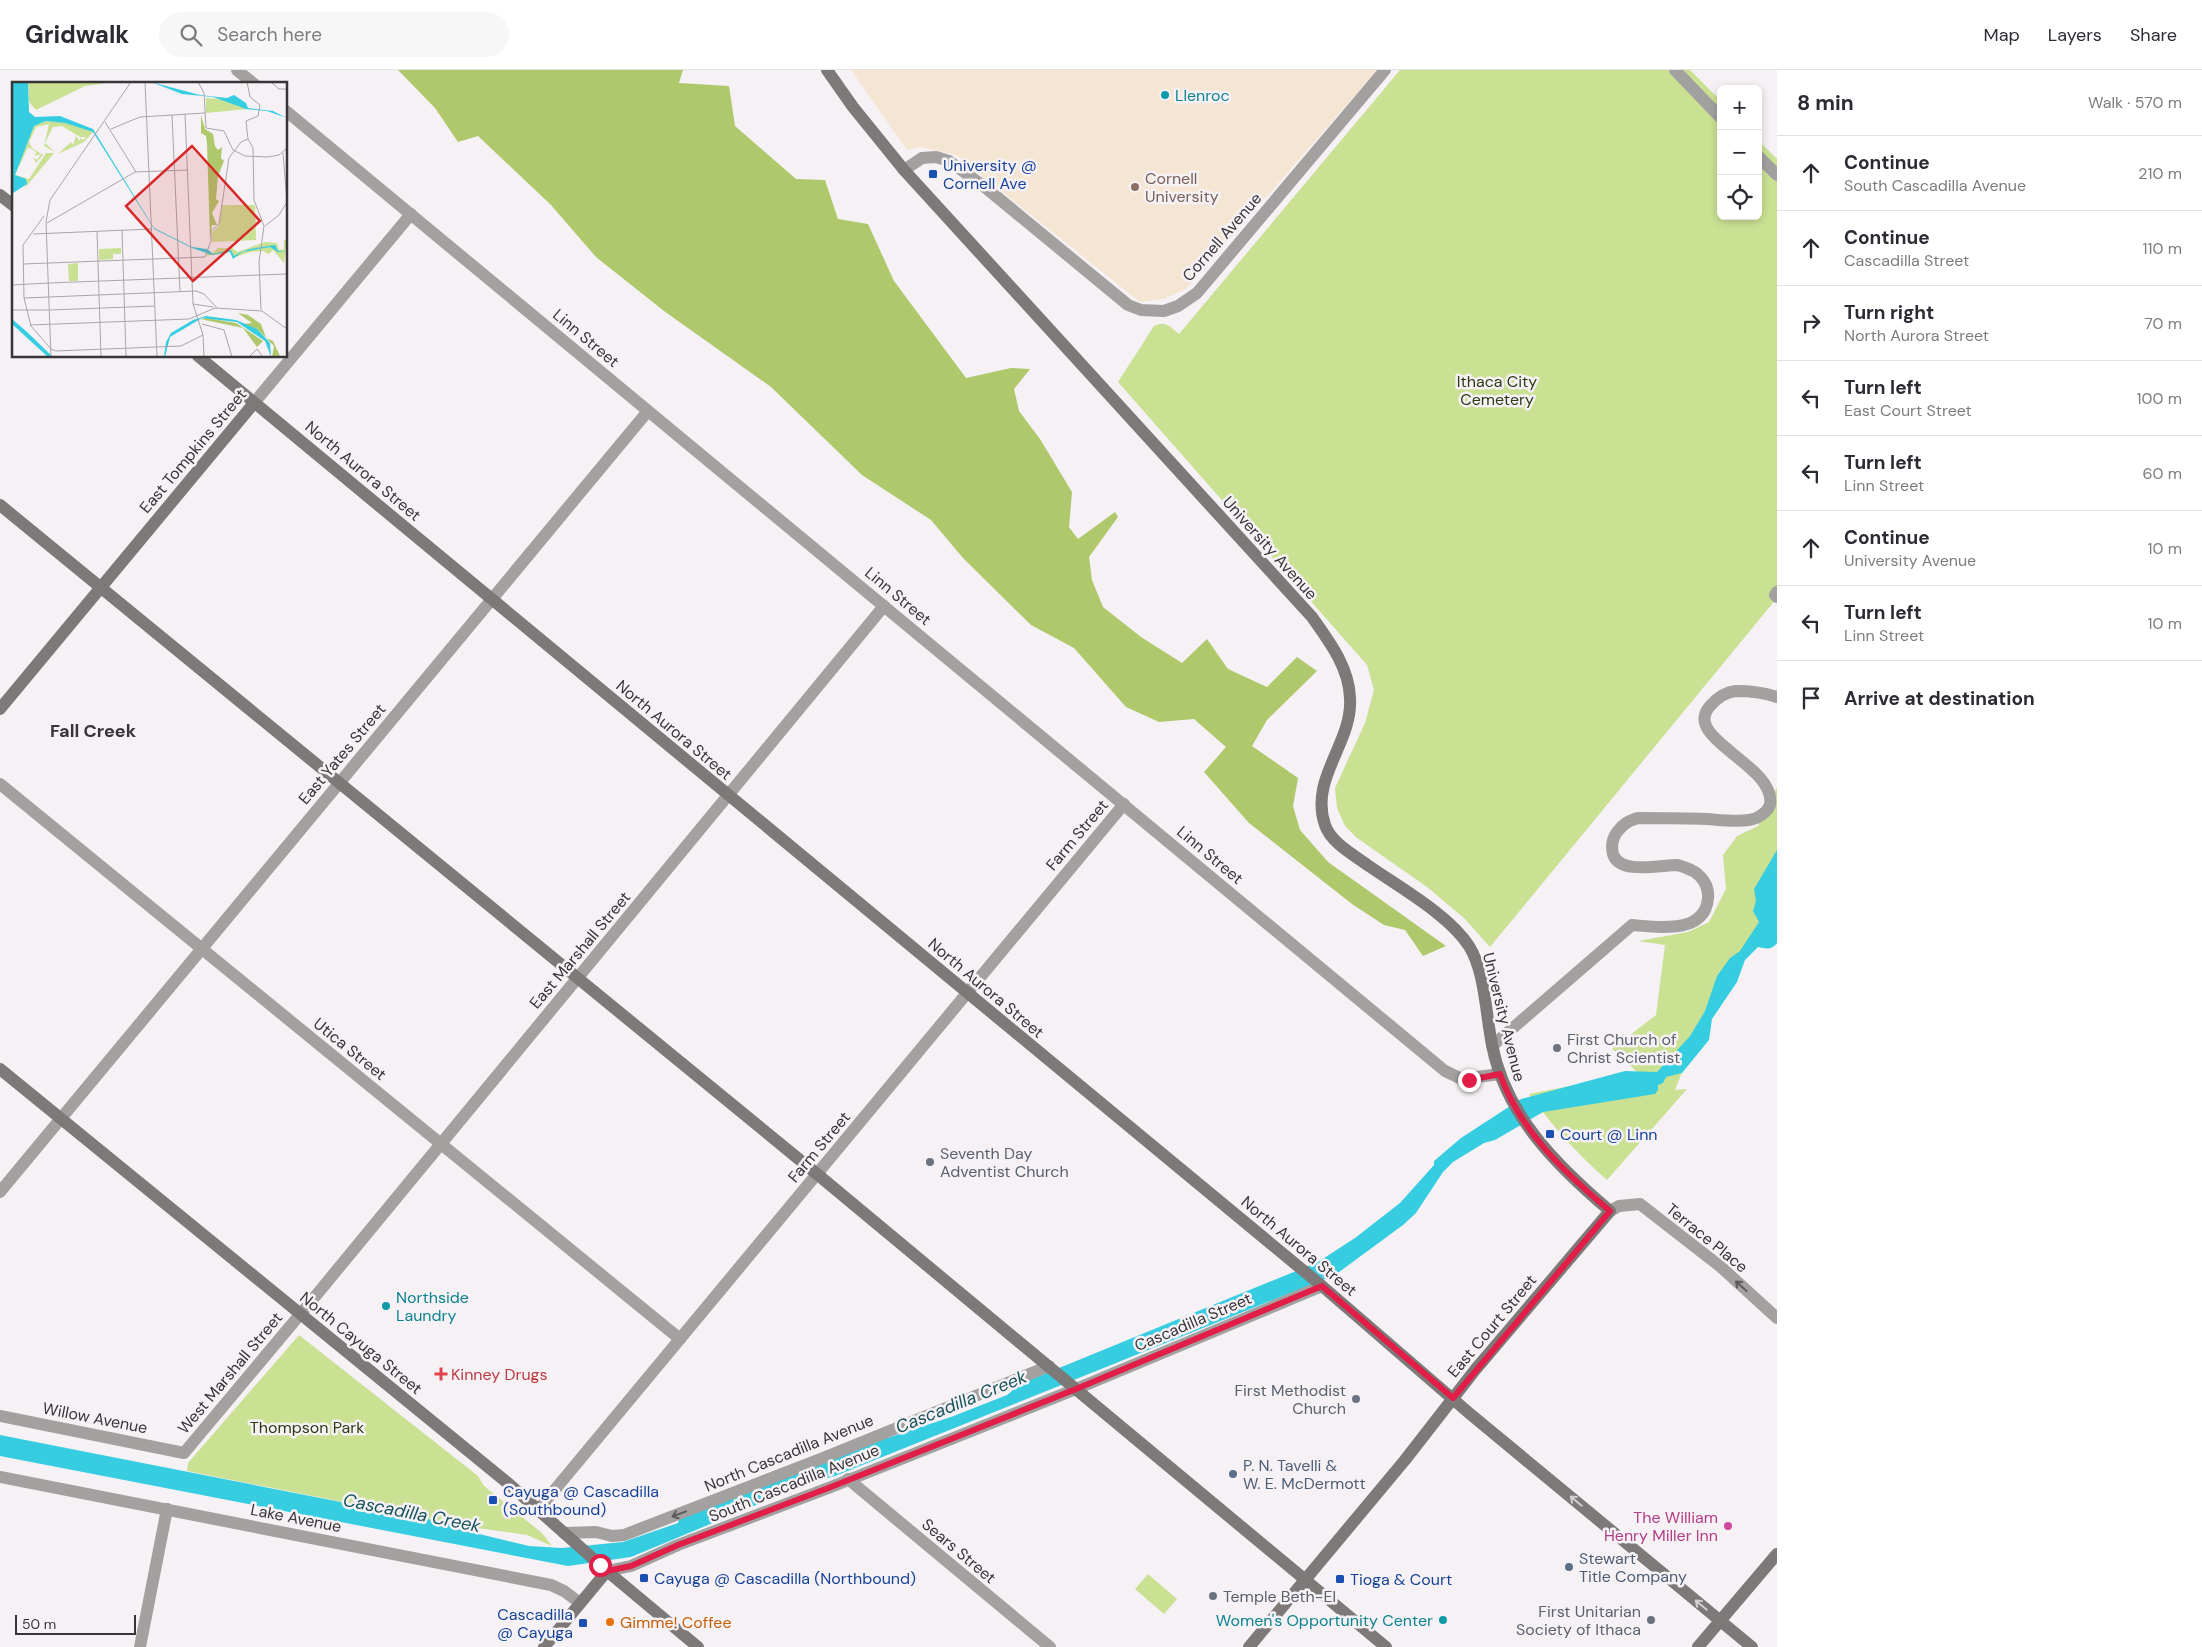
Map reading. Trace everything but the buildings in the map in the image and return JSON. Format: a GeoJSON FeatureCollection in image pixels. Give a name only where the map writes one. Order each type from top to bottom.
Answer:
{"type":"FeatureCollection","features":[{"type":"Feature","properties":{"kind":"street"},"geometry":{"type":"LineString","coordinates":[[237,70],[252,82]]}},
{"type":"Feature","properties":{"kind":"street","name":"University Avenue"},"geometry":{"type":"LineString","coordinates":[[827,70],[852,107],[904,170],[1312,617],[1331,644],[1343,668],[1351,699],[1346,726],[1325,780],[1320,802],[1326,828],[1345,849],[1421,902],[1444,920],[1468,945],[1477,968],[1492,1046],[1510,1100],[1526,1126],[1549,1153],[1610,1211]]}},
{"type":"Feature","properties":{"kind":"street"},"geometry":{"type":"LineString","coordinates":[[1675,70],[1717,114]]}},
{"type":"Feature","properties":{"kind":"street","name":"Cornell Avenue"},"geometry":{"type":"LineString","coordinates":[[904,170],[922,158],[936,157],[949,161],[986,188],[1116,296],[1141,310],[1164,311],[1178,306],[1197,293],[1383,71]]}},
{"type":"Feature","properties":{"kind":"street","name":"Linn Street"},"geometry":{"type":"LineString","coordinates":[[288,113],[1450,1075],[1469,1080],[1500,1074]]}},
{"type":"Feature","properties":{"kind":"street"},"geometry":{"type":"LineString","coordinates":[[1762,160],[1777,175]]}},
{"type":"Feature","properties":{"kind":"street"},"geometry":{"type":"LineString","coordinates":[[0,195],[12,204]]}},
{"type":"Feature","properties":{"kind":"street","name":"East Tompkins Street"},"geometry":{"type":"LineString","coordinates":[[0,709],[412,214]]}},
{"type":"Feature","properties":{"kind":"street","name":"North Aurora Street"},"geometry":{"type":"LineString","coordinates":[[200,358],[1300,1267],[1453,1398],[1752,1647]]}},
{"type":"Feature","properties":{"kind":"street","name":"East Yates Street"},"geometry":{"type":"LineString","coordinates":[[0,1192],[648,411]]}},
{"type":"Feature","properties":{"kind":"street"},"geometry":{"type":"LineString","coordinates":[[0,505],[817,1174],[1386,1647]]}},
{"type":"Feature","properties":{"kind":"street"},"geometry":{"type":"LineString","coordinates":[[1777,592],[1775,595],[1777,597]]}},
{"type":"Feature","properties":{"kind":"street","name":"East Marshall Street"},"geometry":{"type":"LineString","coordinates":[[300,1315],[884,606]]}},
{"type":"Feature","properties":{"kind":"street"},"geometry":{"type":"LineString","coordinates":[[1492,1046],[1632,925],[1672,928],[1684,926],[1703,914],[1708,905],[1709,892],[1704,881],[1697,874],[1688,868],[1677,865],[1624,866],[1614,858],[1611,847],[1614,836],[1628,821],[1638,818],[1730,821],[1751,820],[1761,815],[1769,808],[1773,798],[1772,787],[1755,768],[1714,736],[1707,727],[1704,717],[1708,708],[1719,696],[1731,691],[1751,690],[1777,697]]}},
{"type":"Feature","properties":{"kind":"street","name":"Utica Street"},"geometry":{"type":"LineString","coordinates":[[0,784],[680,1339]]}},
{"type":"Feature","properties":{"kind":"street","name":"Farm Street"},"geometry":{"type":"LineString","coordinates":[[538,1510],[1124,804]]}},
{"type":"Feature","properties":{"kind":"street","name":"North Cayuga Street"},"geometry":{"type":"LineString","coordinates":[[0,1069],[538,1510],[698,1647]]}},
{"type":"Feature","properties":{"kind":"street","name":"Terrace Place"},"geometry":{"type":"LineString","coordinates":[[1610,1211],[1619,1206],[1640,1204],[1721,1267],[1777,1318]]}},
{"type":"Feature","properties":{"kind":"street","name":"East Court Street"},"geometry":{"type":"LineString","coordinates":[[1248,1647],[1610,1211]]}},
{"type":"Feature","properties":{"kind":"street","name":"Cascadilla Street"},"geometry":{"type":"LineString","coordinates":[[1076,1389],[1322,1286]]}},
{"type":"Feature","properties":{"kind":"street","name":"West Marshall Street"},"geometry":{"type":"LineString","coordinates":[[184,1453],[300,1315]]}},
{"type":"Feature","properties":{"kind":"street","name":"North Cascadilla Avenue"},"geometry":{"type":"LineString","coordinates":[[564,1533],[596,1532],[612,1536],[624,1535],[823,1458],[1049,1366]]}},
{"type":"Feature","properties":{"kind":"street","name":"South Cascadilla Avenue"},"geometry":{"type":"LineString","coordinates":[[607,1571],[631,1566],[678,1545],[1076,1389]]}},
{"type":"Feature","properties":{"kind":"street","name":"Willow Avenue"},"geometry":{"type":"LineString","coordinates":[[0,1416],[184,1453]]}},
{"type":"Feature","properties":{"kind":"street","name":"Lake Avenue"},"geometry":{"type":"LineString","coordinates":[[0,1476],[551,1585],[564,1591],[580,1604]]}},
{"type":"Feature","properties":{"kind":"street","name":"Sears Street"},"geometry":{"type":"LineString","coordinates":[[848,1479],[1050,1647]]}},
{"type":"Feature","properties":{"kind":"street"},"geometry":{"type":"LineString","coordinates":[[140,1647],[167,1510]]}},
{"type":"Feature","properties":{"kind":"street"},"geometry":{"type":"LineString","coordinates":[[1698,1647],[1777,1554]]}},
{"type":"Feature","properties":{"kind":"street"},"geometry":{"type":"LineString","coordinates":[[544,1647],[607,1571]]}},
{"type":"Feature","properties":{"kind":"shaded area","name":"Cornell University"},"geometry":{"type":"Polygon","coordinates":[[[851,70],[1377,70],[1186,289],[1164,299],[1140,302],[956,155],[921,147],[907,150],[851,70]]]}},
{"type":"Feature","properties":{"kind":"green space"},"geometry":{"type":"Polygon","coordinates":[[[398,70],[683,70],[679,83],[729,86],[735,126],[796,179],[825,180],[838,219],[868,224],[894,281],[966,378],[1011,368],[1030,369],[1014,389],[1019,411],[1040,439],[1072,492],[1069,527],[1078,539],[1115,512],[1118,517],[1089,557],[1092,580],[1103,607],[1141,637],[1182,663],[1207,639],[1228,669],[1267,687],[1297,657],[1317,671],[1267,720],[1252,746],[1298,778],[1293,806],[1300,830],[1328,862],[1446,946],[1423,956],[1405,930],[1384,925],[1352,904],[1249,823],[1204,772],[1226,747],[1194,719],[1159,722],[1126,707],[1074,648],[1031,625],[963,558],[931,520],[862,475],[771,387],[664,311],[596,257],[551,205],[478,136],[458,142],[435,108],[398,70]]]}},
{"type":"Feature","properties":{"kind":"green space","name":"Ithaca City Cemetery"},"geometry":{"type":"Polygon","coordinates":[[[1400,70],[1690,70],[1717,97],[1717,220],[1762,220],[1762,144],[1777,159],[1777,598],[1490,947],[1465,919],[1427,887],[1357,838],[1345,826],[1337,808],[1335,788],[1365,723],[1374,690],[1367,665],[1118,382],[1154,326],[1165,324],[1179,334],[1400,70]]]}},
{"type":"Feature","properties":{"kind":"green space"},"geometry":{"type":"Polygon","coordinates":[[[1777,787],[1777,909],[1731,974],[1692,1047],[1675,1090],[1687,1089],[1607,1180],[1565,1139],[1529,1094],[1605,1079],[1647,1081],[1612,1049],[1656,1015],[1665,945],[1638,941],[1688,932],[1709,922],[1726,889],[1723,855],[1737,836],[1758,826],[1777,787]]]}},
{"type":"Feature","properties":{"kind":"green space","name":"Thompson Park"},"geometry":{"type":"Polygon","coordinates":[[[299,1335],[478,1476],[484,1486],[542,1533],[552,1546],[527,1535],[463,1526],[187,1471],[188,1463],[299,1335]]]}},
{"type":"Feature","properties":{"kind":"green space"},"geometry":{"type":"Polygon","coordinates":[[[1148,1574],[1177,1599],[1164,1614],[1135,1589],[1148,1574]]]}},
{"type":"Feature","properties":{"kind":"water"},"geometry":{"type":"Polygon","coordinates":[[[1777,850],[1777,943],[1769,948],[1758,947],[1745,960],[1737,982],[1712,1019],[1709,1040],[1682,1073],[1666,1077],[1663,1083],[1658,1085],[1658,1090],[1655,1094],[1543,1112],[1495,1140],[1484,1143],[1453,1162],[1443,1172],[1416,1213],[1403,1225],[1335,1275],[835,1476],[809,1483],[631,1557],[568,1566],[0,1456],[0,1435],[463,1526],[467,1531],[529,1546],[562,1548],[623,1542],[678,1523],[679,1519],[869,1444],[951,1417],[1007,1395],[1020,1384],[1318,1262],[1355,1238],[1400,1203],[1434,1165],[1434,1161],[1461,1138],[1521,1099],[1625,1071],[1657,1072],[1690,1036],[1705,1011],[1717,976],[1730,958],[1740,951],[1759,922],[1753,911],[1756,901],[1754,889],[1777,850]]]}},
{"type":"Feature","properties":{"kind":"place","name":"Llenroc"},"geometry":{"type":"Point","coordinates":[1165,95]}},
{"type":"Feature","properties":{"kind":"place","name":"University @ Cornell Ave"},"geometry":{"type":"Point","coordinates":[933,174]}},
{"type":"Feature","properties":{"kind":"place","name":"Cornell University"},"geometry":{"type":"Point","coordinates":[1135,187]}},
{"type":"Feature","properties":{"kind":"place","name":"First Church of Christ Scientist"},"geometry":{"type":"Point","coordinates":[1557,1048]}},
{"type":"Feature","properties":{"kind":"place","name":"Court @ Linn"},"geometry":{"type":"Point","coordinates":[1550,1134]}},
{"type":"Feature","properties":{"kind":"place","name":"Seventh Day Adventist Church"},"geometry":{"type":"Point","coordinates":[930,1162]}},
{"type":"Feature","properties":{"kind":"place","name":"Northside Laundry"},"geometry":{"type":"Point","coordinates":[386,1306]}},
{"type":"Feature","properties":{"kind":"place","name":"Kinney Drugs"},"geometry":{"type":"Point","coordinates":[441,1374]}},
{"type":"Feature","properties":{"kind":"place","name":"First Methodist Church"},"geometry":{"type":"Point","coordinates":[1356,1399]}},
{"type":"Feature","properties":{"kind":"place","name":"P. N. Tavelli & W. E. McDermott"},"geometry":{"type":"Point","coordinates":[1233,1474]}},
{"type":"Feature","properties":{"kind":"place","name":"Cayuga @ Cascadilla (Southbound)"},"geometry":{"type":"Point","coordinates":[493,1500]}},
{"type":"Feature","properties":{"kind":"place","name":"The William Henry Miller Inn"},"geometry":{"type":"Point","coordinates":[1728,1526]}},
{"type":"Feature","properties":{"kind":"place","name":"Stewart Title Company"},"geometry":{"type":"Point","coordinates":[1569,1567]}},
{"type":"Feature","properties":{"kind":"place","name":"Cayuga @ Cascadilla (Northbound)"},"geometry":{"type":"Point","coordinates":[644,1578]}},
{"type":"Feature","properties":{"kind":"place","name":"Tioga & Court"},"geometry":{"type":"Point","coordinates":[1340,1579]}},
{"type":"Feature","properties":{"kind":"place","name":"Temple Beth-El"},"geometry":{"type":"Point","coordinates":[1213,1596]}},
{"type":"Feature","properties":{"kind":"place","name":"Women's Opportunity Center"},"geometry":{"type":"Point","coordinates":[1443,1620]}},
{"type":"Feature","properties":{"kind":"place","name":"First Unitarian Society of Ithaca"},"geometry":{"type":"Point","coordinates":[1651,1620]}},
{"type":"Feature","properties":{"kind":"place","name":"Gimme! Coffee"},"geometry":{"type":"Point","coordinates":[610,1622]}},
{"type":"Feature","properties":{"kind":"place","name":"Cascadilla @ Cayuga"},"geometry":{"type":"Point","coordinates":[583,1623]}},
{"type":"Feature","properties":{"kind":"district","name":"Fall Creek"},"geometry":{"type":"Point","coordinates":[93,731]}},
{"type":"Feature","properties":{"kind":"route"},"geometry":{"type":"LineString","coordinates":[[600,1565],[607,1571],[631,1566],[678,1545],[831,1487],[1076,1389],[1322,1286],[1453,1398],[1610,1211],[1590,1194],[1526,1126],[1510,1100],[1500,1074],[1469,1080]]}},
{"type":"Feature","properties":{"kind":"water label","name":"Cascadilla Creek"},"geometry":{"type":"Point","coordinates":[961,1402]}},
{"type":"Feature","properties":{"kind":"water label","name":"Cascadilla Creek"},"geometry":{"type":"Point","coordinates":[412,1513]}}]}
